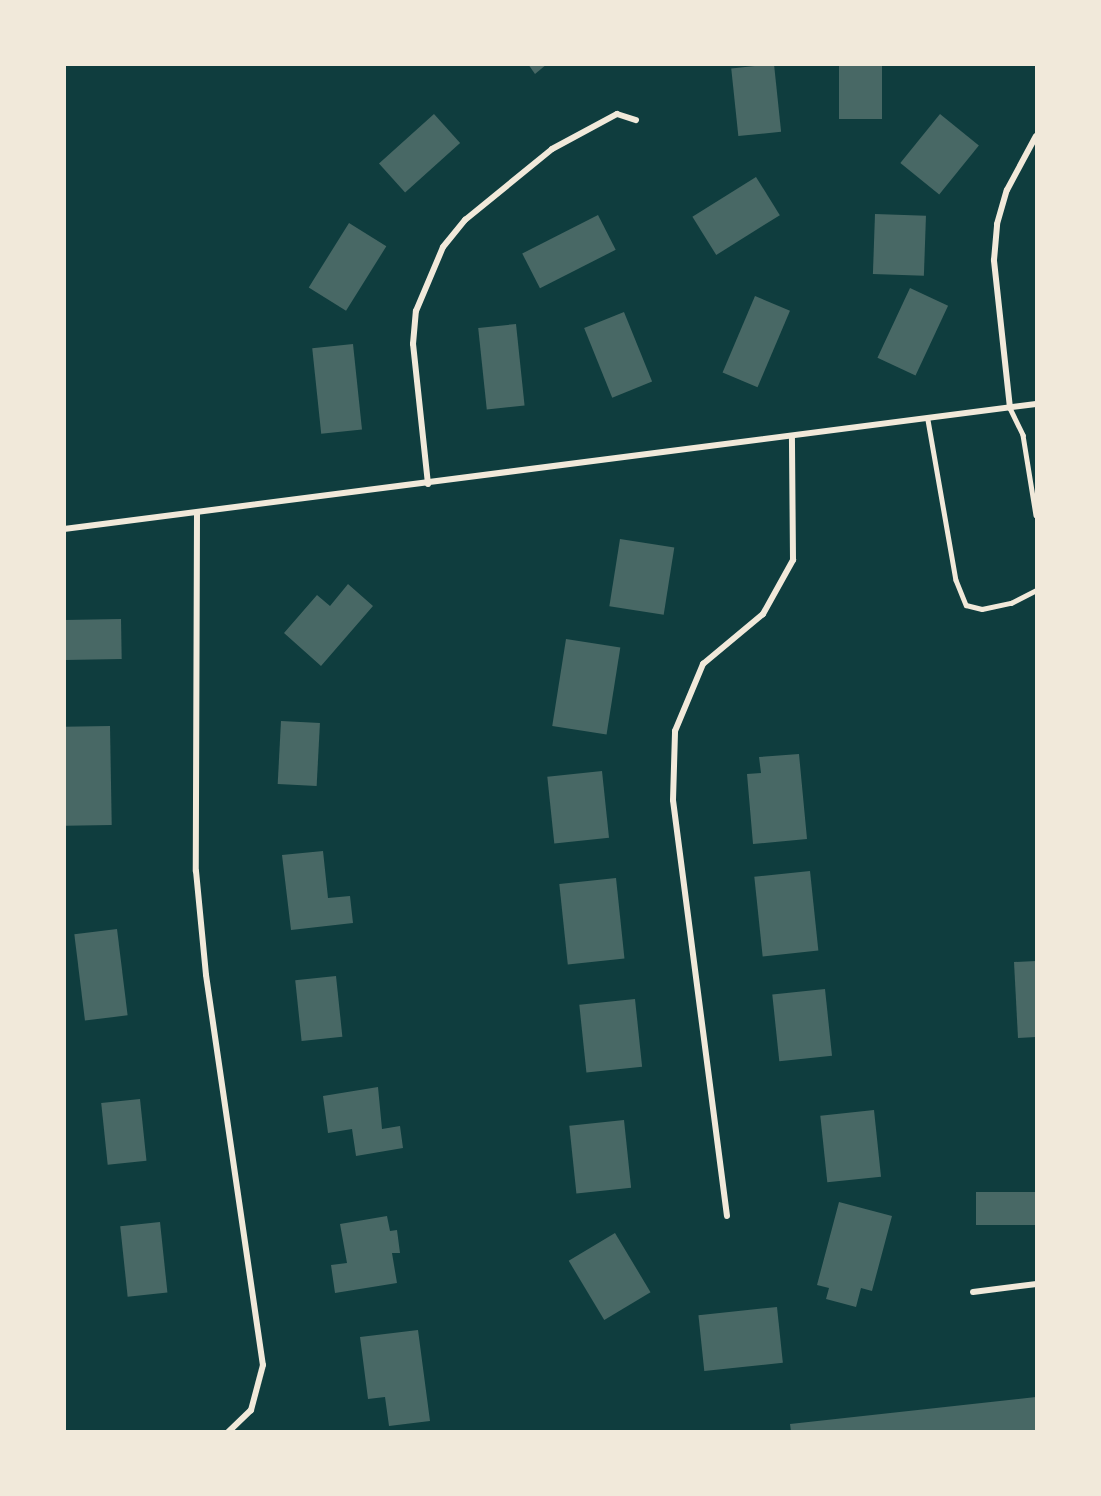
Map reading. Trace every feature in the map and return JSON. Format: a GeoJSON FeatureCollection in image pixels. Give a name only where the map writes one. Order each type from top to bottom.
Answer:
{"type":"FeatureCollection","features":[{"type":"Feature","properties":{"kind":"street"},"geometry":{"type":"LineString","coordinates":[[428,484],[412,344],[420,299],[443,247],[465,220],[552,149],[617,114],[636,120]]}},
{"type":"Feature","properties":{"kind":"street"},"geometry":{"type":"LineString","coordinates":[[1011,408],[994,260],[997,224],[1006,190],[1036,136]]}},
{"type":"Feature","properties":{"kind":"street"},"geometry":{"type":"LineString","coordinates":[[64,529],[928,420],[1036,404]]}},
{"type":"Feature","properties":{"kind":"street"},"geometry":{"type":"LineString","coordinates":[[727,1216],[673,800],[675,731],[704,664],[763,614],[793,560],[792,437]]}},
{"type":"Feature","properties":{"kind":"street"},"geometry":{"type":"LineString","coordinates":[[196,514],[196,871],[206,975],[262,1348],[261,1384],[251,1410],[228,1431]]}},
{"type":"Feature","properties":{"kind":"street"},"geometry":{"type":"LineString","coordinates":[[973,1292],[1036,1284]]}},
{"type":"Feature","properties":{"kind":"lane"},"geometry":{"type":"LineString","coordinates":[[1011,408],[1023,435],[1036,515]]}},
{"type":"Feature","properties":{"kind":"lane"},"geometry":{"type":"LineString","coordinates":[[928,420],[956,580],[966,605],[982,609],[1011,603],[1036,590]]}},
{"type":"Feature","properties":{"kind":"building"},"geometry":{"type":"Polygon","coordinates":[[[528,64],[547,64],[535,74],[528,64]]]}},
{"type":"Feature","properties":{"kind":"building"},"geometry":{"type":"Polygon","coordinates":[[[774,64],[781,132],[738,136],[731,68],[774,64]]]}},
{"type":"Feature","properties":{"kind":"building"},"geometry":{"type":"Polygon","coordinates":[[[839,64],[882,64],[882,119],[839,119],[839,64]]]}},
{"type":"Feature","properties":{"kind":"building"},"geometry":{"type":"Polygon","coordinates":[[[434,114],[460,143],[405,192],[379,164],[434,114]]]}},
{"type":"Feature","properties":{"kind":"building"},"geometry":{"type":"Polygon","coordinates":[[[940,114],[979,145],[939,194],[900,163],[940,114]]]}},
{"type":"Feature","properties":{"kind":"building"},"geometry":{"type":"Polygon","coordinates":[[[756,177],[780,215],[716,255],[692,217],[756,177]]]}},
{"type":"Feature","properties":{"kind":"building"},"geometry":{"type":"Polygon","coordinates":[[[875,214],[926,216],[924,276],[873,274],[875,214]]]}},
{"type":"Feature","properties":{"kind":"building"},"geometry":{"type":"Polygon","coordinates":[[[598,215],[616,250],[540,288],[522,254],[598,215]]]}},
{"type":"Feature","properties":{"kind":"building"},"geometry":{"type":"Polygon","coordinates":[[[349,223],[386,246],[346,311],[309,287],[349,223]]]}},
{"type":"Feature","properties":{"kind":"building"},"geometry":{"type":"Polygon","coordinates":[[[910,288],[948,306],[916,376],[877,358],[910,288]]]}},
{"type":"Feature","properties":{"kind":"building"},"geometry":{"type":"Polygon","coordinates":[[[755,296],[790,311],[758,387],[723,372],[755,296]]]}},
{"type":"Feature","properties":{"kind":"building"},"geometry":{"type":"Polygon","coordinates":[[[624,312],[652,382],[612,398],[584,328],[624,312]]]}},
{"type":"Feature","properties":{"kind":"building"},"geometry":{"type":"Polygon","coordinates":[[[516,324],[525,406],[487,410],[478,328],[516,324]]]}},
{"type":"Feature","properties":{"kind":"building"},"geometry":{"type":"Polygon","coordinates":[[[353,344],[362,430],[321,434],[312,348],[353,344]]]}},
{"type":"Feature","properties":{"kind":"building"},"geometry":{"type":"Polygon","coordinates":[[[620,539],[674,548],[664,615],[609,606],[620,539]]]}},
{"type":"Feature","properties":{"kind":"building"},"geometry":{"type":"Polygon","coordinates":[[[348,584],[373,606],[321,666],[284,633],[317,595],[330,606],[348,584]]]}},
{"type":"Feature","properties":{"kind":"building"},"geometry":{"type":"Polygon","coordinates":[[[121,619],[122,659],[65,660],[64,620],[121,619]]]}},
{"type":"Feature","properties":{"kind":"building"},"geometry":{"type":"Polygon","coordinates":[[[566,639],[620,648],[607,735],[552,726],[566,639]]]}},
{"type":"Feature","properties":{"kind":"building"},"geometry":{"type":"Polygon","coordinates":[[[281,721],[320,723],[317,786],[278,784],[281,721]]]}},
{"type":"Feature","properties":{"kind":"building"},"geometry":{"type":"Polygon","coordinates":[[[110,726],[112,825],[66,826],[64,727],[110,726]]]}},
{"type":"Feature","properties":{"kind":"building"},"geometry":{"type":"Polygon","coordinates":[[[799,754],[807,839],[753,844],[747,774],[761,773],[759,757],[799,754]]]}},
{"type":"Feature","properties":{"kind":"building"},"geometry":{"type":"Polygon","coordinates":[[[602,771],[609,838],[554,843],[547,777],[602,771]]]}},
{"type":"Feature","properties":{"kind":"building"},"geometry":{"type":"Polygon","coordinates":[[[323,851],[328,898],[350,896],[353,923],[291,930],[282,855],[323,851]]]}},
{"type":"Feature","properties":{"kind":"building"},"geometry":{"type":"Polygon","coordinates":[[[810,871],[818,951],[763,956],[754,877],[810,871]]]}},
{"type":"Feature","properties":{"kind":"building"},"geometry":{"type":"Polygon","coordinates":[[[616,878],[624,959],[568,965],[559,884],[616,878]]]}},
{"type":"Feature","properties":{"kind":"building"},"geometry":{"type":"Polygon","coordinates":[[[117,929],[128,1015],[85,1021],[74,934],[117,929]]]}},
{"type":"Feature","properties":{"kind":"building"},"geometry":{"type":"Polygon","coordinates":[[[1036,961],[1036,1037],[1018,1038],[1014,962],[1036,961]]]}},
{"type":"Feature","properties":{"kind":"building"},"geometry":{"type":"Polygon","coordinates":[[[336,976],[342,1037],[302,1041],[295,980],[336,976]]]}},
{"type":"Feature","properties":{"kind":"building"},"geometry":{"type":"Polygon","coordinates":[[[825,989],[832,1056],[779,1061],[772,995],[825,989]]]}},
{"type":"Feature","properties":{"kind":"building"},"geometry":{"type":"Polygon","coordinates":[[[635,999],[642,1067],[586,1072],[579,1005],[635,999]]]}},
{"type":"Feature","properties":{"kind":"building"},"geometry":{"type":"Polygon","coordinates":[[[378,1087],[382,1129],[400,1126],[403,1148],[356,1156],[352,1129],[328,1133],[323,1096],[378,1087]]]}},
{"type":"Feature","properties":{"kind":"building"},"geometry":{"type":"Polygon","coordinates":[[[140,1099],[146,1161],[108,1165],[101,1103],[140,1099]]]}},
{"type":"Feature","properties":{"kind":"building"},"geometry":{"type":"Polygon","coordinates":[[[874,1110],[881,1177],[827,1182],[820,1116],[874,1110]]]}},
{"type":"Feature","properties":{"kind":"building"},"geometry":{"type":"Polygon","coordinates":[[[624,1120],[631,1188],[576,1193],[569,1126],[624,1120]]]}},
{"type":"Feature","properties":{"kind":"building"},"geometry":{"type":"Polygon","coordinates":[[[976,1192],[1036,1192],[1036,1225],[976,1225],[976,1192]]]}},
{"type":"Feature","properties":{"kind":"building"},"geometry":{"type":"Polygon","coordinates":[[[839,1202],[892,1216],[872,1291],[861,1288],[856,1307],[826,1299],[829,1288],[817,1285],[839,1202]]]}},
{"type":"Feature","properties":{"kind":"building"},"geometry":{"type":"Polygon","coordinates":[[[387,1216],[390,1231],[397,1230],[400,1253],[392,1253],[397,1283],[335,1293],[331,1265],[347,1263],[340,1224],[387,1216]]]}},
{"type":"Feature","properties":{"kind":"building"},"geometry":{"type":"Polygon","coordinates":[[[160,1222],[167,1293],[128,1297],[120,1226],[160,1222]]]}},
{"type":"Feature","properties":{"kind":"building"},"geometry":{"type":"Polygon","coordinates":[[[615,1233],[651,1292],[604,1320],[569,1261],[615,1233]]]}},
{"type":"Feature","properties":{"kind":"building"},"geometry":{"type":"Polygon","coordinates":[[[777,1307],[783,1363],[704,1371],[698,1315],[777,1307]]]}},
{"type":"Feature","properties":{"kind":"building"},"geometry":{"type":"Polygon","coordinates":[[[418,1330],[430,1421],[389,1426],[385,1397],[368,1399],[360,1337],[418,1330]]]}},
{"type":"Feature","properties":{"kind":"building"},"geometry":{"type":"Polygon","coordinates":[[[1036,1397],[1036,1432],[791,1432],[790,1424],[1036,1397]]]}}]}
